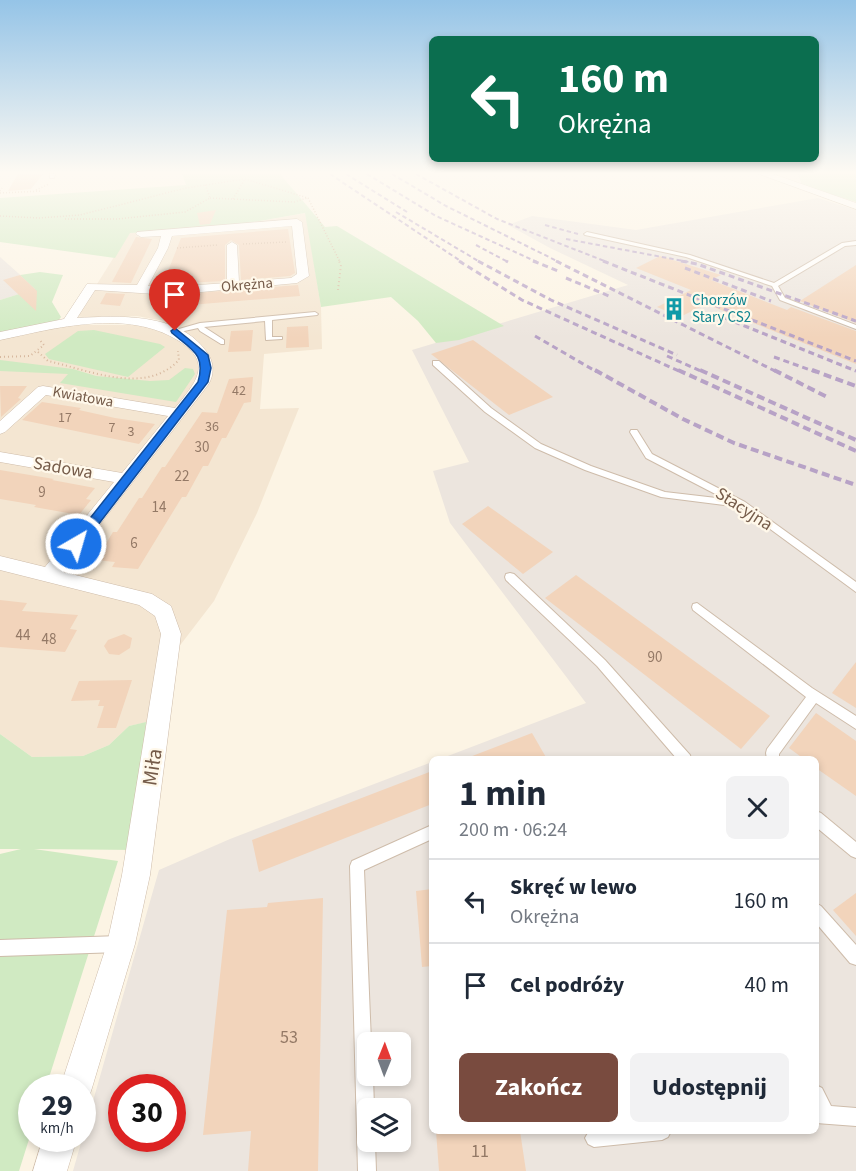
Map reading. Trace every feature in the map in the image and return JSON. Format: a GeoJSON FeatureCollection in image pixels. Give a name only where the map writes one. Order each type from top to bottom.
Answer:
{"type":"FeatureCollection","features":[{"type":"Feature","properties":{"kind":"street","name":"Okrężna"},"geometry":{"type":"LineString","coordinates":[[167,233],[218,229]]}},
{"type":"Feature","properties":{"kind":"street","name":"Okrężna"},"geometry":{"type":"LineString","coordinates":[[68,322],[91,286],[170,291],[302,279],[300,229]]}},
{"type":"Feature","properties":{"kind":"street"},"geometry":{"type":"LineString","coordinates":[[141,234],[167,233],[163,248],[141,289]]}},
{"type":"Feature","properties":{"kind":"street"},"geometry":{"type":"LineString","coordinates":[[232,245],[233,286]]}},
{"type":"Feature","properties":{"kind":"street"},"geometry":{"type":"LineString","coordinates":[[0,336],[68,322],[141,321],[198,348],[206,364],[203,382],[50,575]]}},
{"type":"Feature","properties":{"kind":"street","name":"Kwiatowa"},"geometry":{"type":"LineString","coordinates":[[0,429],[43,390],[179,413]]}},
{"type":"Feature","properties":{"kind":"street","name":"Sadowa"},"geometry":{"type":"LineString","coordinates":[[0,457],[126,479]]}},
{"type":"Feature","properties":{"kind":"street","name":"Miła"},"geometry":{"type":"LineString","coordinates":[[0,563],[145,599],[164,612],[169,621],[170,651],[136,875],[121,944],[80,1074]]}},
{"type":"Feature","properties":{"kind":"street"},"geometry":{"type":"LineString","coordinates":[[50,1171],[56,1152]]}},
{"type":"Feature","properties":{"kind":"lane"},"geometry":{"type":"LineString","coordinates":[[587,234],[678,253],[776,285],[782,299],[856,327]]}},
{"type":"Feature","properties":{"kind":"lane"},"geometry":{"type":"LineString","coordinates":[[776,285],[844,243],[856,243]]}},
{"type":"Feature","properties":{"kind":"lane"},"geometry":{"type":"LineString","coordinates":[[174,338],[200,325],[315,314]]}},
{"type":"Feature","properties":{"kind":"lane"},"geometry":{"type":"LineString","coordinates":[[269,318],[268,339],[280,338]]}},
{"type":"Feature","properties":{"kind":"lane"},"geometry":{"type":"LineString","coordinates":[[200,325],[202,330],[221,342]]}},
{"type":"Feature","properties":{"kind":"lane"},"geometry":{"type":"LineString","coordinates":[[436,363],[488,410],[538,446],[588,468],[664,495],[742,504]]}},
{"type":"Feature","properties":{"kind":"lane","name":"Stacyjna"},"geometry":{"type":"LineString","coordinates":[[634,432],[649,456],[742,504],[856,588]]}},
{"type":"Feature","properties":{"kind":"lane"},"geometry":{"type":"LineString","coordinates":[[510,577],[601,663],[682,756]]}},
{"type":"Feature","properties":{"kind":"lane"},"geometry":{"type":"LineString","coordinates":[[697,607],[813,696],[856,723]]}},
{"type":"Feature","properties":{"kind":"lane"},"geometry":{"type":"LineString","coordinates":[[772,756],[772,753],[813,696]]}},
{"type":"Feature","properties":{"kind":"lane"},"geometry":{"type":"LineString","coordinates":[[819,820],[856,851]]}},
{"type":"Feature","properties":{"kind":"lane"},"geometry":{"type":"LineString","coordinates":[[367,1171],[357,866],[429,832]]}},
{"type":"Feature","properties":{"kind":"lane"},"geometry":{"type":"LineString","coordinates":[[819,914],[856,957]]}},
{"type":"Feature","properties":{"kind":"lane"},"geometry":{"type":"LineString","coordinates":[[0,948],[121,944]]}},
{"type":"Feature","properties":{"kind":"lane"},"geometry":{"type":"LineString","coordinates":[[820,1114],[856,1117]]}},
{"type":"Feature","properties":{"kind":"lane"},"geometry":{"type":"LineString","coordinates":[[594,1138],[633,1134]]}},
{"type":"Feature","properties":{"kind":"path"},"geometry":{"type":"LineString","coordinates":[[323,229],[341,265],[338,290]]}},
{"type":"Feature","properties":{"kind":"path"},"geometry":{"type":"LineString","coordinates":[[0,357],[20,358],[38,352],[44,345],[41,339],[34,338]]}},
{"type":"Feature","properties":{"kind":"path"},"geometry":{"type":"LineString","coordinates":[[38,352],[48,361],[114,377],[143,380],[174,367],[180,360],[174,338]]}},
{"type":"Feature","properties":{"kind":"shaded area"},"geometry":{"type":"Polygon","coordinates":[[[207,229],[308,229],[321,307],[322,349],[264,354],[260,409],[299,408],[257,513],[214,601],[178,648],[170,717],[129,726],[109,745],[83,756],[32,757],[0,734],[0,338],[72,325],[147,325],[164,321],[137,316],[94,319],[77,316],[129,233],[207,229]]]}},
{"type":"Feature","properties":{"kind":"shaded area"},"geometry":{"type":"Polygon","coordinates":[[[515,229],[856,229],[856,1171],[73,1171],[78,1152],[96,1152],[96,1090],[159,870],[230,839],[429,763],[429,1134],[819,1134],[819,756],[448,756],[586,703],[450,523],[433,471],[469,462],[412,350],[628,285],[515,229]]]}},
{"type":"Feature","properties":{"kind":"shaded area"},"geometry":{"type":"Polygon","coordinates":[[[0,257],[36,289],[0,300],[0,257]]]}},
{"type":"Feature","properties":{"kind":"green space"},"geometry":{"type":"Polygon","coordinates":[[[0,229],[207,229],[130,233],[115,258],[0,242],[0,229]]]}},
{"type":"Feature","properties":{"kind":"green space"},"geometry":{"type":"Polygon","coordinates":[[[308,229],[341,229],[504,326],[459,340],[436,343],[418,321],[391,297],[321,307],[308,229]]]}},
{"type":"Feature","properties":{"kind":"green space"},"geometry":{"type":"Polygon","coordinates":[[[40,272],[63,275],[52,302],[61,317],[58,321],[0,334],[0,300],[35,289],[20,275],[40,272]]]}},
{"type":"Feature","properties":{"kind":"green space"},"geometry":{"type":"Polygon","coordinates":[[[94,330],[165,347],[128,377],[49,359],[45,354],[78,331],[94,330]]]}},
{"type":"Feature","properties":{"kind":"green space"},"geometry":{"type":"Polygon","coordinates":[[[0,360],[73,369],[96,376],[150,381],[169,380],[185,368],[193,369],[195,374],[176,402],[60,383],[68,374],[0,371],[0,360]]]}},
{"type":"Feature","properties":{"kind":"green space"},"geometry":{"type":"Polygon","coordinates":[[[146,722],[136,850],[34,849],[118,861],[50,1074],[18,1074],[18,1152],[25,1152],[19,1171],[0,1171],[0,854],[21,849],[0,849],[0,734],[32,757],[83,756],[109,745],[129,726],[146,722]]]}},
{"type":"Feature","properties":{"kind":"building"},"geometry":{"type":"Polygon","coordinates":[[[288,229],[295,273],[290,276],[241,280],[239,245],[231,240],[225,245],[225,281],[163,284],[181,238],[288,229]]]}},
{"type":"Feature","properties":{"kind":"building"},"geometry":{"type":"Polygon","coordinates":[[[136,237],[152,239],[131,283],[112,282],[136,237]]]}},
{"type":"Feature","properties":{"kind":"building"},"geometry":{"type":"Polygon","coordinates":[[[660,256],[721,275],[711,280],[787,310],[791,307],[856,331],[856,364],[706,304],[680,317],[657,307],[691,290],[636,268],[660,256]]]}},
{"type":"Feature","properties":{"kind":"building"},"geometry":{"type":"Polygon","coordinates":[[[856,265],[856,323],[800,301],[856,265]]]}},
{"type":"Feature","properties":{"kind":"building"},"geometry":{"type":"Polygon","coordinates":[[[20,275],[37,291],[36,311],[3,280],[20,275]]]}},
{"type":"Feature","properties":{"kind":"building"},"geometry":{"type":"Polygon","coordinates":[[[298,285],[300,296],[154,308],[159,296],[298,285]]]}},
{"type":"Feature","properties":{"kind":"building"},"geometry":{"type":"Polygon","coordinates":[[[106,293],[125,294],[120,306],[100,304],[106,293]]]}},
{"type":"Feature","properties":{"kind":"building"},"geometry":{"type":"Polygon","coordinates":[[[308,326],[309,347],[286,348],[287,327],[308,326]]]}},
{"type":"Feature","properties":{"kind":"building"},"geometry":{"type":"Polygon","coordinates":[[[253,330],[251,351],[228,352],[231,331],[253,330]]]}},
{"type":"Feature","properties":{"kind":"building"},"geometry":{"type":"Polygon","coordinates":[[[473,340],[553,397],[509,415],[431,354],[473,340]]]}},
{"type":"Feature","properties":{"kind":"building"},"geometry":{"type":"Polygon","coordinates":[[[253,377],[251,402],[244,403],[226,438],[222,438],[208,466],[203,466],[186,497],[182,497],[138,569],[112,567],[115,562],[96,560],[113,532],[117,532],[202,412],[217,413],[229,379],[253,377]]]}},
{"type":"Feature","properties":{"kind":"building"},"geometry":{"type":"Polygon","coordinates":[[[0,386],[27,386],[18,398],[21,399],[1,417],[0,386]]]}},
{"type":"Feature","properties":{"kind":"building"},"geometry":{"type":"Polygon","coordinates":[[[42,402],[155,424],[139,444],[22,420],[42,402]]]}},
{"type":"Feature","properties":{"kind":"building"},"geometry":{"type":"Polygon","coordinates":[[[0,470],[95,488],[86,499],[91,500],[79,515],[34,507],[36,505],[0,499],[0,470]]]}},
{"type":"Feature","properties":{"kind":"building"},"geometry":{"type":"Polygon","coordinates":[[[488,506],[553,552],[523,574],[462,524],[488,506]]]}},
{"type":"Feature","properties":{"kind":"building"},"geometry":{"type":"Polygon","coordinates":[[[576,575],[770,716],[741,749],[545,598],[576,575]]]}},
{"type":"Feature","properties":{"kind":"building"},"geometry":{"type":"Polygon","coordinates":[[[0,600],[27,603],[22,611],[78,615],[70,629],[77,630],[65,652],[0,647],[0,600]]]}},
{"type":"Feature","properties":{"kind":"building"},"geometry":{"type":"Polygon","coordinates":[[[124,634],[132,638],[130,648],[119,655],[109,654],[104,646],[108,640],[124,634]]]}},
{"type":"Feature","properties":{"kind":"building"},"geometry":{"type":"Polygon","coordinates":[[[856,662],[856,708],[832,693],[856,662]]]}},
{"type":"Feature","properties":{"kind":"building"},"geometry":{"type":"Polygon","coordinates":[[[132,680],[116,728],[97,728],[104,706],[98,706],[100,700],[71,701],[79,681],[132,680]]]}},
{"type":"Feature","properties":{"kind":"building"},"geometry":{"type":"Polygon","coordinates":[[[816,713],[856,741],[856,796],[819,770],[819,756],[800,756],[789,748],[816,713]]]}},
{"type":"Feature","properties":{"kind":"building"},"geometry":{"type":"Polygon","coordinates":[[[532,733],[545,756],[472,756],[532,733]]]}},
{"type":"Feature","properties":{"kind":"building"},"geometry":{"type":"Polygon","coordinates":[[[429,772],[429,805],[259,872],[252,840],[429,772]]]}},
{"type":"Feature","properties":{"kind":"building"},"geometry":{"type":"Polygon","coordinates":[[[429,889],[429,966],[422,967],[416,891],[429,889]]]}},
{"type":"Feature","properties":{"kind":"building"},"geometry":{"type":"Polygon","coordinates":[[[856,893],[856,936],[833,910],[856,893]]]}},
{"type":"Feature","properties":{"kind":"building"},"geometry":{"type":"Polygon","coordinates":[[[323,898],[318,1171],[248,1171],[251,1131],[203,1135],[227,910],[267,907],[268,903],[323,898]]]}},
{"type":"Feature","properties":{"kind":"building"},"geometry":{"type":"Polygon","coordinates":[[[436,1134],[520,1134],[526,1171],[439,1171],[436,1134]]]}},
{"type":"Feature","properties":{"kind":"railway"},"geometry":{"type":"LineString","coordinates":[[412,229],[462,262]]}},
{"type":"Feature","properties":{"kind":"railway"},"geometry":{"type":"LineString","coordinates":[[424,229],[480,262]]}},
{"type":"Feature","properties":{"kind":"railway"},"geometry":{"type":"LineString","coordinates":[[464,229],[537,262]]}},
{"type":"Feature","properties":{"kind":"railway"},"geometry":{"type":"LineString","coordinates":[[492,229],[559,262]]}},
{"type":"Feature","properties":{"kind":"railway"},"geometry":{"type":"LineString","coordinates":[[522,229],[607,262]]}},
{"type":"Feature","properties":{"kind":"railway"},"geometry":{"type":"LineString","coordinates":[[558,229],[578,234]]}},
{"type":"Feature","properties":{"kind":"railway"},"geometry":{"type":"LineString","coordinates":[[566,239],[689,262]]}},
{"type":"Feature","properties":{"kind":"railway"},"geometry":{"type":"LineString","coordinates":[[476,245],[508,262],[506,261]]}},
{"type":"Feature","properties":{"kind":"railway"},"geometry":{"type":"LineString","coordinates":[[459,261],[522,300],[681,372]]}},
{"type":"Feature","properties":{"kind":"railway"},"geometry":{"type":"LineString","coordinates":[[478,261],[551,300],[677,355]]}},
{"type":"Feature","properties":{"kind":"railway"},"geometry":{"type":"LineString","coordinates":[[533,261],[558,271]]}},
{"type":"Feature","properties":{"kind":"railway"},"geometry":{"type":"LineString","coordinates":[[556,261],[777,372]]}},
{"type":"Feature","properties":{"kind":"railway"},"geometry":{"type":"LineString","coordinates":[[603,261],[856,361]]}},
{"type":"Feature","properties":{"kind":"railway"},"geometry":{"type":"LineString","coordinates":[[681,261],[697,264],[856,321]]}},
{"type":"Feature","properties":{"kind":"railway"},"geometry":{"type":"LineString","coordinates":[[685,268],[771,301]]}},
{"type":"Feature","properties":{"kind":"railway"},"geometry":{"type":"LineString","coordinates":[[566,278],[609,296]]}},
{"type":"Feature","properties":{"kind":"railway"},"geometry":{"type":"LineString","coordinates":[[725,318],[856,371]]}},
{"type":"Feature","properties":{"kind":"railway"},"geometry":{"type":"LineString","coordinates":[[535,336],[597,372]]}},
{"type":"Feature","properties":{"kind":"railway"},"geometry":{"type":"LineString","coordinates":[[667,356],[703,372]]}},
{"type":"Feature","properties":{"kind":"railway"},"geometry":{"type":"LineString","coordinates":[[774,357],[816,372]]}},
{"type":"Feature","properties":{"kind":"railway"},"geometry":{"type":"LineString","coordinates":[[595,370],[683,419],[734,443],[856,485]]}},
{"type":"Feature","properties":{"kind":"railway"},"geometry":{"type":"LineString","coordinates":[[678,370],[856,451]]}},
{"type":"Feature","properties":{"kind":"railway"},"geometry":{"type":"LineString","coordinates":[[700,370],[856,440]]}},
{"type":"Feature","properties":{"kind":"railway"},"geometry":{"type":"LineString","coordinates":[[774,370],[829,398]]}},
{"type":"Feature","properties":{"kind":"railway"},"geometry":{"type":"LineString","coordinates":[[812,370],[856,386]]}},
{"type":"Feature","properties":{"kind":"place","name":"Chorzów Stary CS2"},"geometry":{"type":"Point","coordinates":[674,309]}},
{"type":"Feature","properties":{"kind":"route"},"geometry":{"type":"LineString","coordinates":[[76,544],[203,382],[207,368],[203,355],[198,348],[175,331]]}}]}
